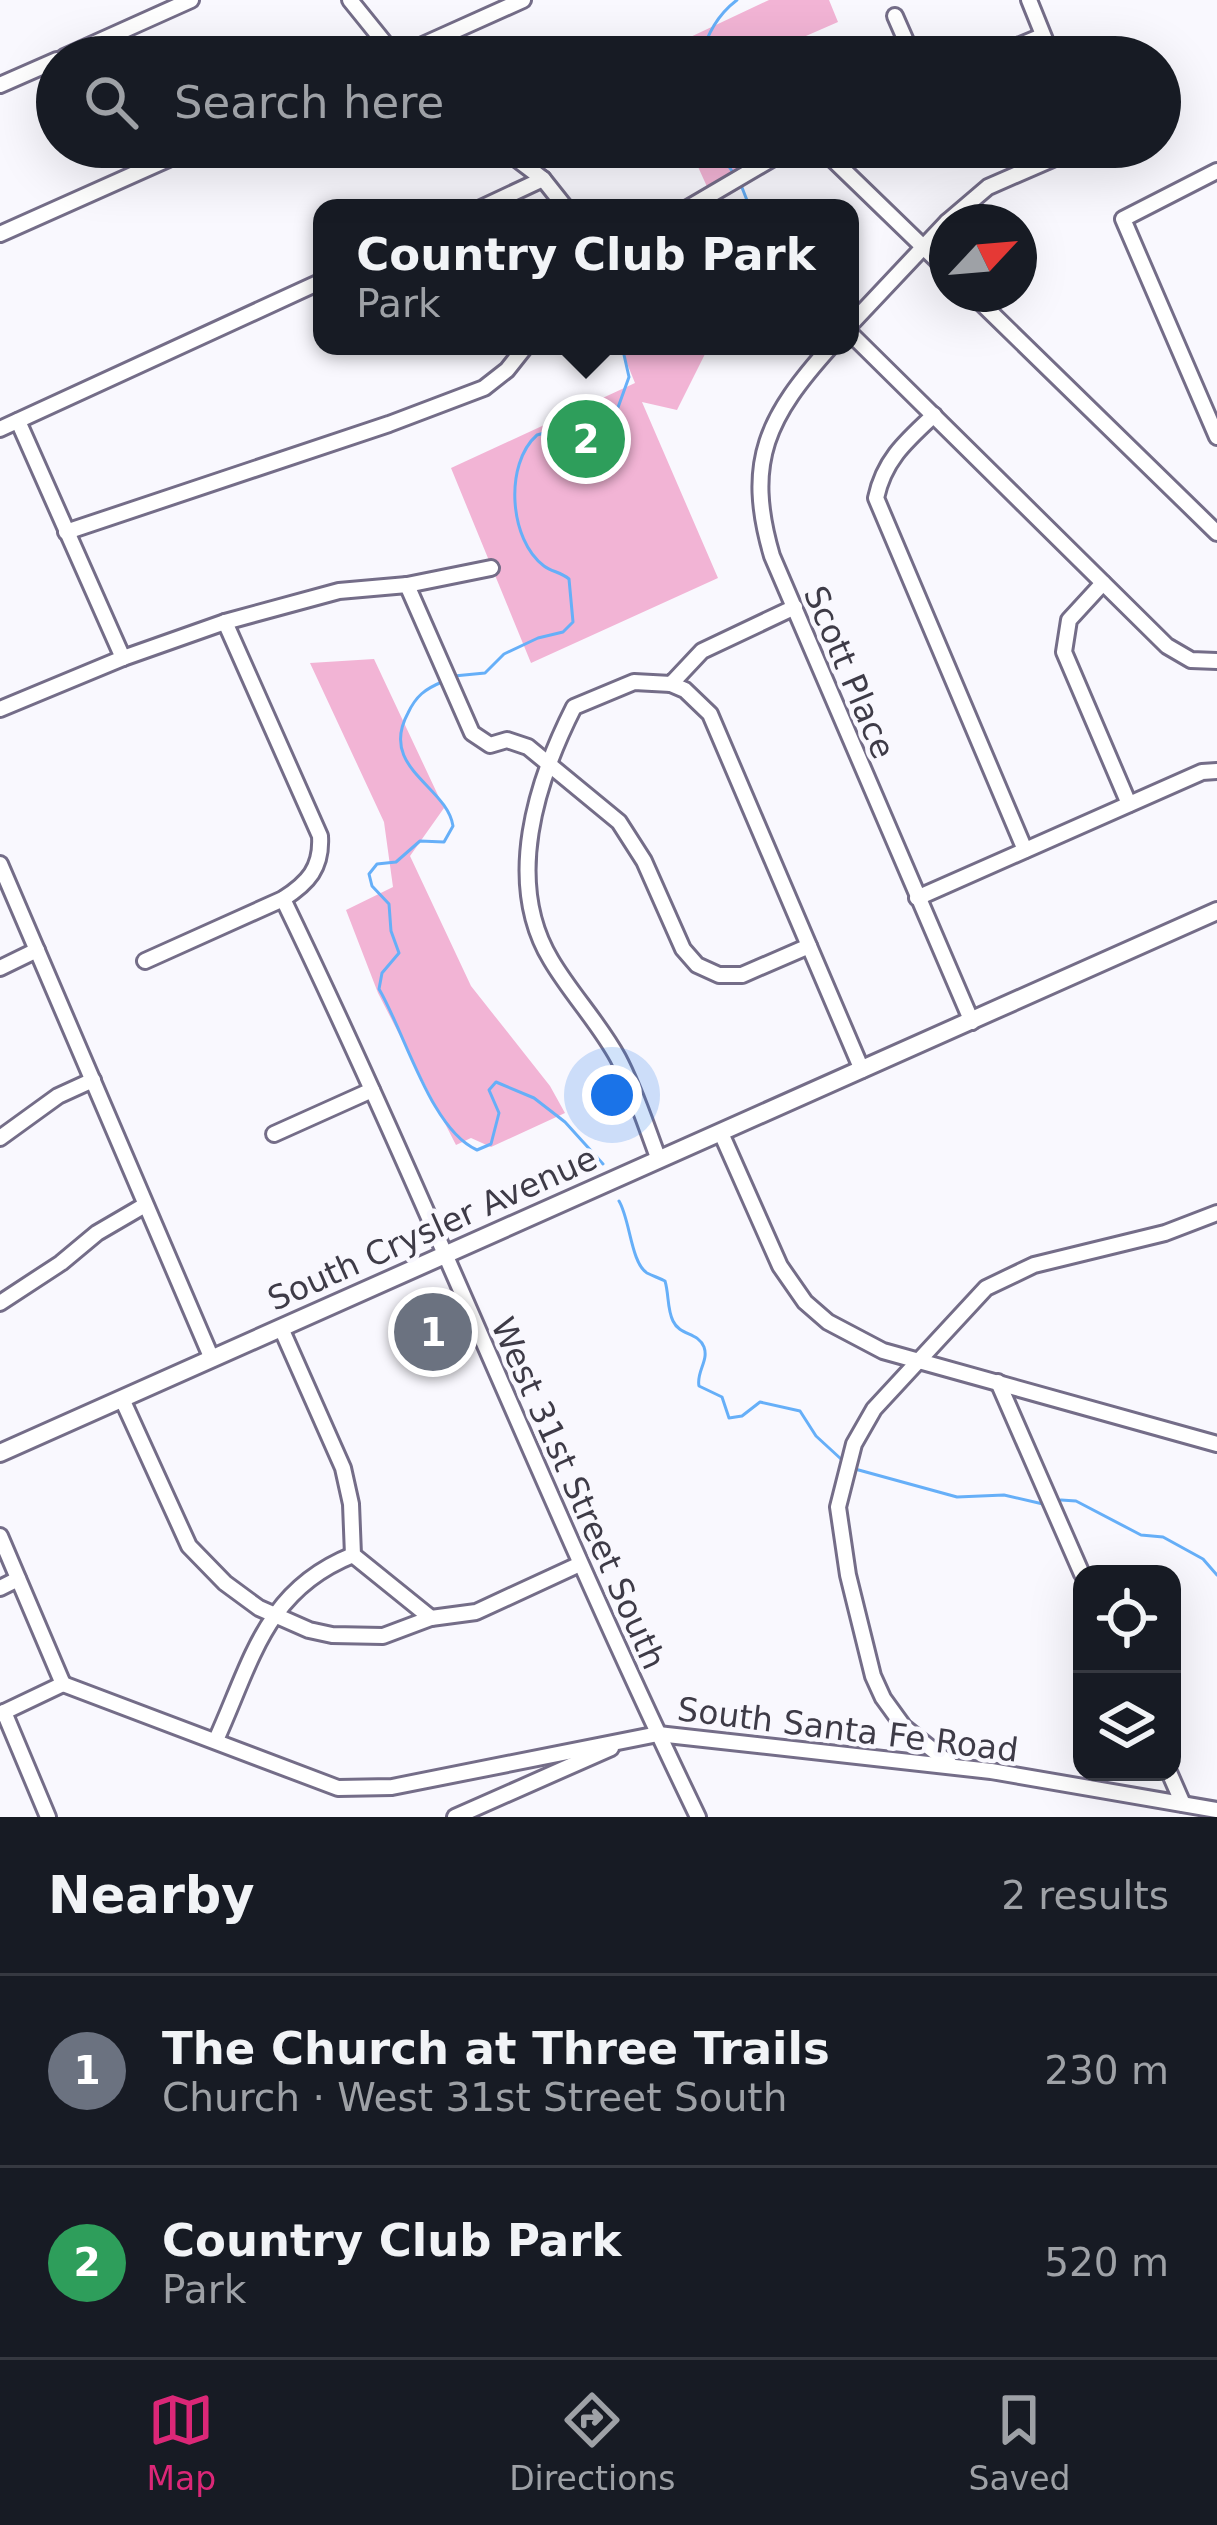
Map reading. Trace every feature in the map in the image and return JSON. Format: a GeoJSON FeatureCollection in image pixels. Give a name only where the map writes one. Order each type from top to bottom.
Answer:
{"type":"FeatureCollection","features":[{"type":"Feature","properties":{"kind":"main road","name":"South Crysler Avenue"},"geometry":{"type":"LineString","coordinates":[[0,1454],[1217,911]]}},
{"type":"Feature","properties":{"kind":"street"},"geometry":{"type":"LineString","coordinates":[[110,36],[191,0]]}},
{"type":"Feature","properties":{"kind":"street"},"geometry":{"type":"LineString","coordinates":[[350,0],[379,36]]}},
{"type":"Feature","properties":{"kind":"street"},"geometry":{"type":"LineString","coordinates":[[443,36],[524,0]]}},
{"type":"Feature","properties":{"kind":"street"},"geometry":{"type":"LineString","coordinates":[[1029,0],[1042,36]]}},
{"type":"Feature","properties":{"kind":"street"},"geometry":{"type":"LineString","coordinates":[[895,16],[904,36]]}},
{"type":"Feature","properties":{"kind":"street"},"geometry":{"type":"LineString","coordinates":[[0,86],[36,69]]}},
{"type":"Feature","properties":{"kind":"street"},"geometry":{"type":"LineString","coordinates":[[0,234],[148,168]]}},
{"type":"Feature","properties":{"kind":"street"},"geometry":{"type":"LineString","coordinates":[[529,168],[559,199]]}},
{"type":"Feature","properties":{"kind":"street"},"geometry":{"type":"LineString","coordinates":[[703,199],[756,168]]}},
{"type":"Feature","properties":{"kind":"street"},"geometry":{"type":"LineString","coordinates":[[842,168],[929,252]]}},
{"type":"Feature","properties":{"kind":"street"},"geometry":{"type":"LineString","coordinates":[[968,204],[988,187],[1035,168]]}},
{"type":"Feature","properties":{"kind":"street"},"geometry":{"type":"LineString","coordinates":[[1217,171],[1124,216],[1217,437]]}},
{"type":"Feature","properties":{"kind":"street"},"geometry":{"type":"LineString","coordinates":[[500,199],[543,179]]}},
{"type":"Feature","properties":{"kind":"street"},"geometry":{"type":"LineString","coordinates":[[859,318],[929,239]]}},
{"type":"Feature","properties":{"kind":"street"},"geometry":{"type":"LineString","coordinates":[[0,429],[313,285]]}},
{"type":"Feature","properties":{"kind":"street"},"geometry":{"type":"LineString","coordinates":[[991,312],[1217,532]]}},
{"type":"Feature","properties":{"kind":"street"},"geometry":{"type":"LineString","coordinates":[[859,338],[1180,656],[1217,661]]}},
{"type":"Feature","properties":{"kind":"street"},"geometry":{"type":"LineString","coordinates":[[66,532],[484,388],[519,355]]}},
{"type":"Feature","properties":{"kind":"street","name":"Scott Place"},"geometry":{"type":"LineString","coordinates":[[823,355],[788,393],[771,427],[760,494],[763,526],[972,1022]]}},
{"type":"Feature","properties":{"kind":"street"},"geometry":{"type":"LineString","coordinates":[[934,416],[893,453],[876,498],[1025,850]]}},
{"type":"Feature","properties":{"kind":"street"},"geometry":{"type":"LineString","coordinates":[[18,422],[123,658]]}},
{"type":"Feature","properties":{"kind":"street"},"geometry":{"type":"LineString","coordinates":[[0,710],[123,658],[225,622],[339,591],[491,568]]}},
{"type":"Feature","properties":{"kind":"street"},"geometry":{"type":"LineString","coordinates":[[407,584],[472,733],[490,745],[508,740],[528,747],[626,831],[683,949],[698,964],[719,975],[742,975],[809,946]]}},
{"type":"Feature","properties":{"kind":"street"},"geometry":{"type":"LineString","coordinates":[[1103,584],[1070,620],[1064,652],[1129,804]]}},
{"type":"Feature","properties":{"kind":"street"},"geometry":{"type":"LineString","coordinates":[[671,684],[702,651],[795,607]]}},
{"type":"Feature","properties":{"kind":"street"},"geometry":{"type":"LineString","coordinates":[[145,961],[283,899],[314,873],[320,854],[320,836],[225,622]]}},
{"type":"Feature","properties":{"kind":"street"},"geometry":{"type":"LineString","coordinates":[[659,1160],[618,1059],[553,964],[532,917],[527,881],[529,838],[537,800],[574,706],[650,680],[685,690],[710,714],[862,1070]]}},
{"type":"Feature","properties":{"kind":"street"},"geometry":{"type":"LineString","coordinates":[[916,898],[1202,772],[1217,771]]}},
{"type":"Feature","properties":{"kind":"street"},"geometry":{"type":"LineString","coordinates":[[0,864],[212,1358]]}},
{"type":"Feature","properties":{"kind":"street","name":"West 31st Street South"},"geometry":{"type":"LineString","coordinates":[[283,899],[698,1817]]}},
{"type":"Feature","properties":{"kind":"street"},"geometry":{"type":"LineString","coordinates":[[0,968],[37,950]]}},
{"type":"Feature","properties":{"kind":"street"},"geometry":{"type":"LineString","coordinates":[[0,1138],[58,1096],[93,1080]]}},
{"type":"Feature","properties":{"kind":"street"},"geometry":{"type":"LineString","coordinates":[[274,1134],[372,1090]]}},
{"type":"Feature","properties":{"kind":"street"},"geometry":{"type":"LineString","coordinates":[[721,1132],[781,1266],[805,1302],[855,1339],[1217,1444]]}},
{"type":"Feature","properties":{"kind":"street"},"geometry":{"type":"LineString","coordinates":[[0,1303],[97,1233],[145,1205]]}},
{"type":"Feature","properties":{"kind":"street"},"geometry":{"type":"LineString","coordinates":[[954,1767],[904,1727],[878,1687],[848,1575],[838,1507],[854,1444],[874,1409],[917,1358],[972,1300],[1003,1277],[1165,1233],[1217,1213]]}},
{"type":"Feature","properties":{"kind":"street"},"geometry":{"type":"LineString","coordinates":[[281,1328],[343,1468],[351,1504],[353,1555],[431,1618]]}},
{"type":"Feature","properties":{"kind":"street"},"geometry":{"type":"LineString","coordinates":[[998,1382],[1078,1565]]}},
{"type":"Feature","properties":{"kind":"street"},"geometry":{"type":"LineString","coordinates":[[122,1399],[189,1546],[225,1583],[259,1607],[309,1630],[383,1636],[431,1618],[476,1612],[580,1564]]}},
{"type":"Feature","properties":{"kind":"street"},"geometry":{"type":"LineString","coordinates":[[0,1536],[63,1684],[2,1713],[48,1817]]}},
{"type":"Feature","properties":{"kind":"street"},"geometry":{"type":"LineString","coordinates":[[216,1741],[274,1612],[311,1576],[353,1555]]}},
{"type":"Feature","properties":{"kind":"street"},"geometry":{"type":"LineString","coordinates":[[0,1588],[18,1579]]}},
{"type":"Feature","properties":{"kind":"street","name":"South Santa Fe Road"},"geometry":{"type":"LineString","coordinates":[[63,1684],[320,1784],[357,1790],[658,1734],[954,1767],[1217,1810]]}},
{"type":"Feature","properties":{"kind":"street"},"geometry":{"type":"LineString","coordinates":[[455,1817],[474,1813],[621,1743]]}},
{"type":"Feature","properties":{"kind":"street"},"geometry":{"type":"LineString","coordinates":[[1173,1781],[1183,1804]]}},
{"type":"Feature","properties":{"kind":"shaded area"},"geometry":{"type":"Polygon","coordinates":[[[769,0],[829,0],[838,22],[806,36],[693,36],[769,0]]]}},
{"type":"Feature","properties":{"kind":"shaded area"},"geometry":{"type":"Polygon","coordinates":[[[699,168],[746,168],[709,191],[699,168]]]}},
{"type":"Feature","properties":{"kind":"shaded area"},"geometry":{"type":"Polygon","coordinates":[[[624,355],[704,355],[677,410],[642,402],[718,578],[531,663],[451,468],[635,383],[624,355]]]}},
{"type":"Feature","properties":{"kind":"shaded area"},"geometry":{"type":"Polygon","coordinates":[[[374,659],[444,808],[410,856],[471,986],[550,1086],[565,1113],[491,1147],[471,1138],[456,1145],[378,993],[346,910],[393,887],[384,822],[310,663],[374,659]]]}},
{"type":"Feature","properties":{"kind":"waterway"},"geometry":{"type":"LineString","coordinates":[[708,36],[737,0]]}},
{"type":"Feature","properties":{"kind":"waterway"},"geometry":{"type":"LineString","coordinates":[[741,185],[746,199]]}},
{"type":"Feature","properties":{"kind":"waterway"},"geometry":{"type":"LineString","coordinates":[[454,676],[485,673],[504,654],[563,632],[573,622],[569,579],[544,566],[524,539],[515,482],[526,448],[537,435],[616,413],[629,377],[624,355]]}},
{"type":"Feature","properties":{"kind":"waterway"},"geometry":{"type":"LineString","coordinates":[[442,682],[411,707],[401,732],[402,748],[453,826],[444,842],[420,841],[396,862],[377,864],[369,874],[372,886],[389,904],[399,953],[382,973],[379,989],[433,1102],[461,1139],[477,1150],[491,1144],[499,1113],[489,1090],[496,1082],[534,1098],[565,1122],[603,1164]]}},
{"type":"Feature","properties":{"kind":"waterway"},"geometry":{"type":"LineString","coordinates":[[619,1201],[642,1268],[665,1281],[673,1321],[704,1347],[699,1386],[722,1397],[729,1418],[742,1416],[760,1402],[800,1411],[816,1436],[841,1459]]}},
{"type":"Feature","properties":{"kind":"waterway"},"geometry":{"type":"LineString","coordinates":[[855,1469],[957,1497],[1004,1495],[1043,1504]]}},
{"type":"Feature","properties":{"kind":"waterway"},"geometry":{"type":"LineString","coordinates":[[1061,1500],[1076,1501],[1141,1535],[1163,1537],[1203,1559],[1217,1575]]}},
{"type":"Feature","properties":{"kind":"place","name":"Country Club Park"},"geometry":{"type":"Point","coordinates":[586,439]}},
{"type":"Feature","properties":{"kind":"place","name":"The Church at Three Trails"},"geometry":{"type":"Point","coordinates":[433,1332]}}]}
